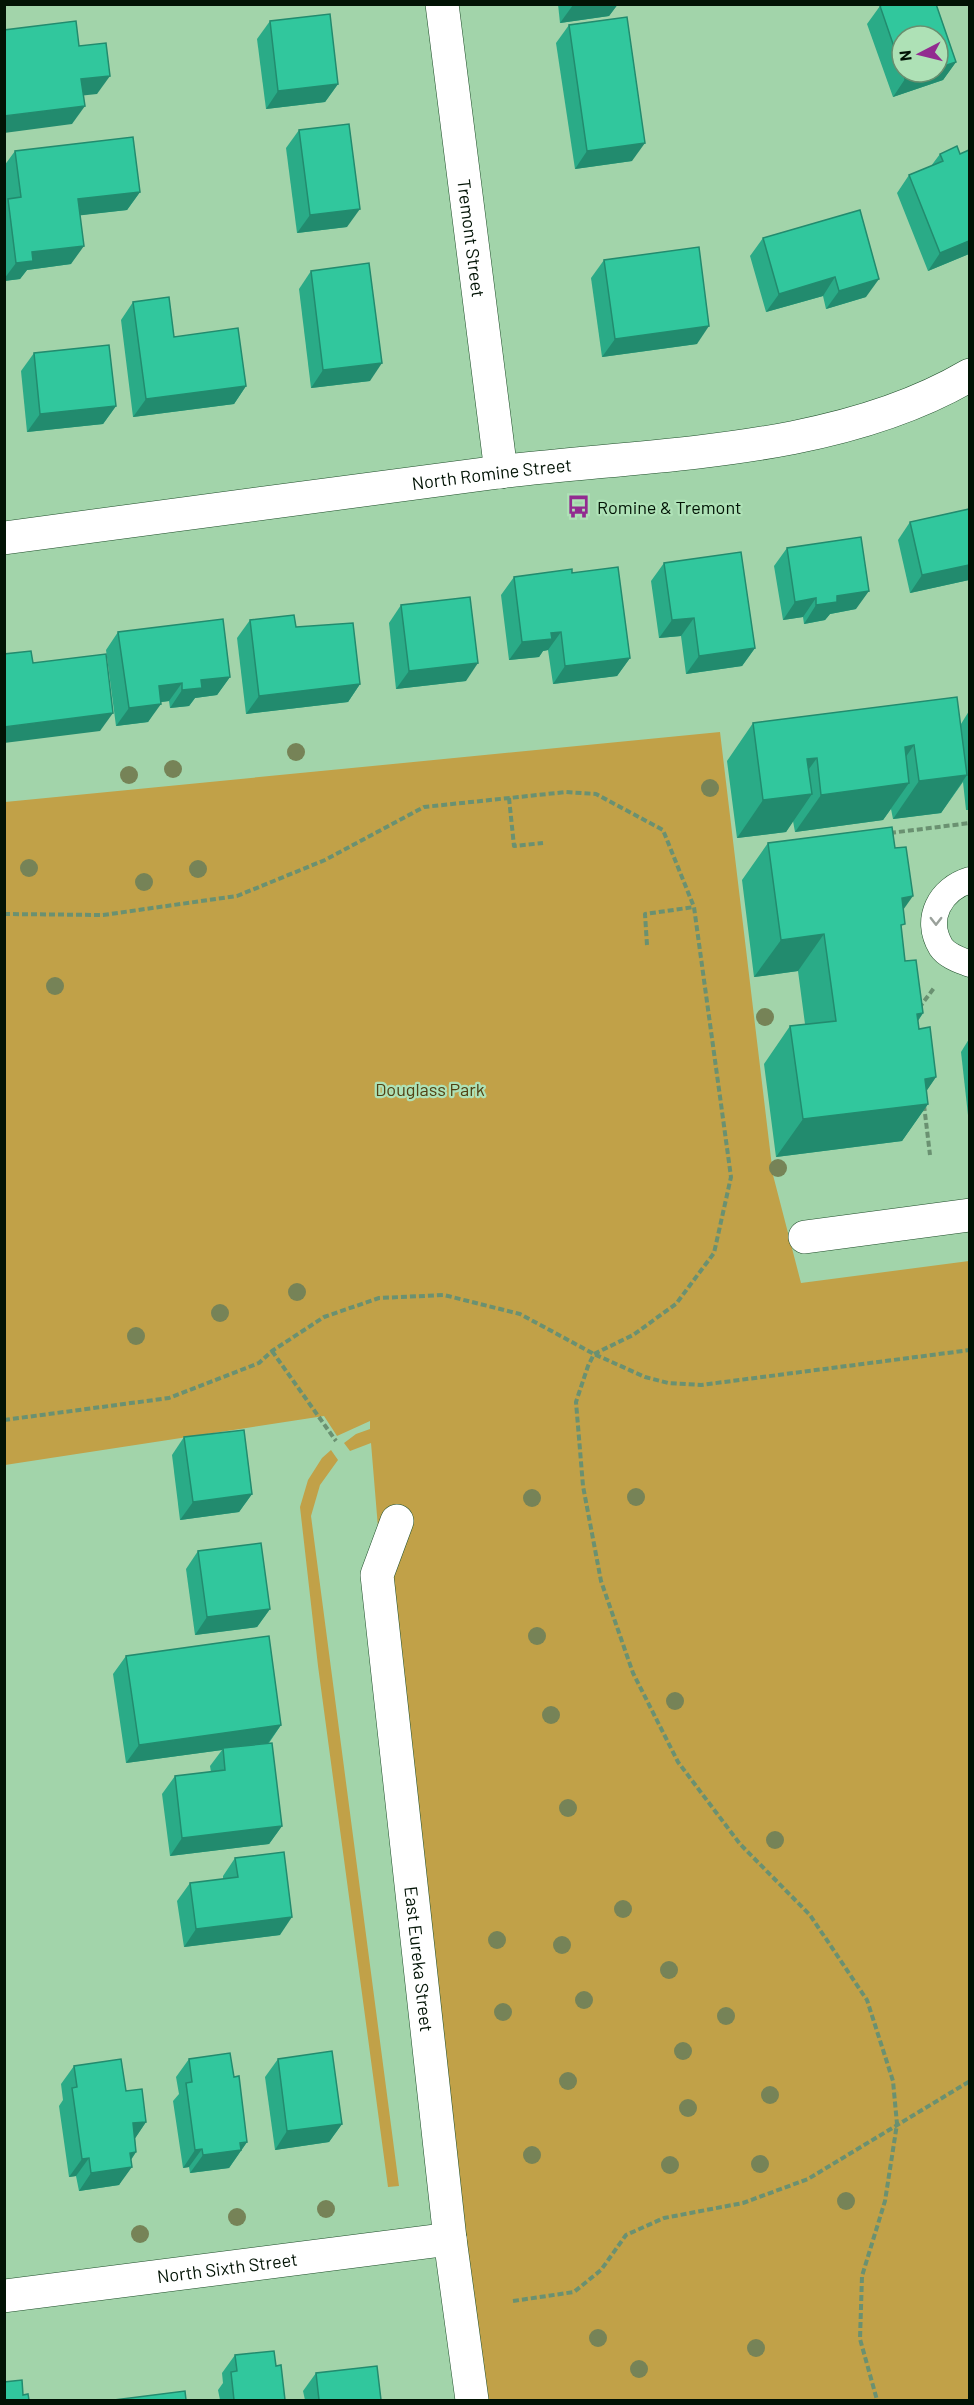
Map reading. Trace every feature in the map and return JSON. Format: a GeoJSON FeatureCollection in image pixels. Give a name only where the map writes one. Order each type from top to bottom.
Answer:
{"type":"FeatureCollection","features":[{"type":"Feature","properties":{"kind":"street","name":"Tremont Street"},"geometry":{"type":"LineString","coordinates":[[442,4],[501,472]]}},
{"type":"Feature","properties":{"kind":"street","name":"North Romine Street"},"geometry":{"type":"LineString","coordinates":[[4,538],[501,472],[663,455],[808,436],[888,415],[940,392],[969,375]]}},
{"type":"Feature","properties":{"kind":"street"},"geometry":{"type":"LineString","coordinates":[[805,1237],[969,1215]]}},
{"type":"Feature","properties":{"kind":"street","name":"East Eureka Street"},"geometry":{"type":"LineString","coordinates":[[397,1521],[377,1575],[450,2239],[472,2400]]}},
{"type":"Feature","properties":{"kind":"street","name":"North Sixth Street"},"geometry":{"type":"LineString","coordinates":[[4,2296],[450,2239]]}},
{"type":"Feature","properties":{"kind":"lane"},"geometry":{"type":"LineString","coordinates":[[963,961],[942,948],[936,929],[936,910],[946,891],[969,880]]}},
{"type":"Feature","properties":{"kind":"path"},"geometry":{"type":"LineString","coordinates":[[4,914],[103,915],[237,896],[325,860],[423,807],[566,792],[596,794],[663,830],[694,907],[731,1177],[714,1254],[676,1304],[633,1335],[594,1354],[576,1402],[583,1486],[601,1581],[633,1673],[678,1762],[740,1844],[810,1915],[867,2000],[893,2081],[897,2124],[885,2201],[862,2276],[860,2339],[877,2400]]}},
{"type":"Feature","properties":{"kind":"path"},"geometry":{"type":"LineString","coordinates":[[509,798],[514,846],[543,843]]}},
{"type":"Feature","properties":{"kind":"path"},"geometry":{"type":"LineString","coordinates":[[882,834],[969,823]]}},
{"type":"Feature","properties":{"kind":"path"},"geometry":{"type":"LineString","coordinates":[[647,945],[645,914],[694,907]]}},
{"type":"Feature","properties":{"kind":"path"},"geometry":{"type":"LineString","coordinates":[[912,1017],[963,961]]}},
{"type":"Feature","properties":{"kind":"path"},"geometry":{"type":"LineString","coordinates":[[918,1098],[924,1103],[930,1155]]}},
{"type":"Feature","properties":{"kind":"path"},"geometry":{"type":"LineString","coordinates":[[4,1420],[169,1398],[259,1364],[272,1351],[324,1317],[380,1298],[444,1295],[520,1314],[594,1354],[645,1377],[668,1383],[701,1385],[969,1350]]}},
{"type":"Feature","properties":{"kind":"path"},"geometry":{"type":"LineString","coordinates":[[272,1351],[336,1441]]}},
{"type":"Feature","properties":{"kind":"path"},"geometry":{"type":"LineString","coordinates":[[513,2301],[574,2292],[601,2270],[626,2235],[664,2218],[743,2203],[808,2179],[969,2081]]}},
{"type":"Feature","properties":{"kind":"green space","name":"Douglass Park"},"geometry":{"type":"Polygon","coordinates":[[[720,732],[773,1175],[801,1283],[969,1261],[969,2400],[479,2400],[388,1648],[371,1443],[350,1451],[344,1443],[356,1434],[370,1429],[370,1421],[337,1436],[324,1416],[5,1465],[5,802],[720,732]]]}},
{"type":"Feature","properties":{"kind":"green space"},"geometry":{"type":"Polygon","coordinates":[[[331,1450],[338,1460],[320,1485],[311,1516],[399,2186],[388,2187],[318,1666],[300,1507],[308,1480],[322,1458],[331,1450]]]}},
{"type":"Feature","properties":{"kind":"building"},"geometry":{"type":"Polygon","coordinates":[[[884,4],[936,4],[943,24],[890,24],[890,35],[880,6],[884,4]]]}},
{"type":"Feature","properties":{"kind":"building"},"geometry":{"type":"Polygon","coordinates":[[[330,14],[338,84],[278,91],[270,21],[330,14]]]}},
{"type":"Feature","properties":{"kind":"building"},"geometry":{"type":"Polygon","coordinates":[[[627,17],[645,143],[587,151],[569,25],[627,17]]]}},
{"type":"Feature","properties":{"kind":"building"},"geometry":{"type":"Polygon","coordinates":[[[76,21],[79,46],[106,43],[110,76],[81,79],[85,106],[4,116],[4,30],[76,21]]]}},
{"type":"Feature","properties":{"kind":"building"},"geometry":{"type":"Polygon","coordinates":[[[950,45],[956,62],[950,64],[950,45]]]}},
{"type":"Feature","properties":{"kind":"building"},"geometry":{"type":"Polygon","coordinates":[[[349,124],[360,209],[310,215],[299,130],[349,124]]]}},
{"type":"Feature","properties":{"kind":"building"},"geometry":{"type":"Polygon","coordinates":[[[133,137],[140,192],[78,199],[84,246],[32,252],[33,261],[16,263],[8,199],[21,197],[15,151],[133,137]]]}},
{"type":"Feature","properties":{"kind":"building"},"geometry":{"type":"Polygon","coordinates":[[[957,146],[960,154],[969,150],[969,241],[940,253],[909,175],[943,161],[940,154],[957,146]]]}},
{"type":"Feature","properties":{"kind":"building"},"geometry":{"type":"Polygon","coordinates":[[[860,210],[879,279],[839,291],[835,277],[779,294],[763,238],[860,210]]]}},
{"type":"Feature","properties":{"kind":"building"},"geometry":{"type":"Polygon","coordinates":[[[699,247],[709,326],[615,339],[604,260],[699,247]]]}},
{"type":"Feature","properties":{"kind":"building"},"geometry":{"type":"Polygon","coordinates":[[[369,263],[382,363],[323,370],[311,271],[369,263]]]}},
{"type":"Feature","properties":{"kind":"building"},"geometry":{"type":"Polygon","coordinates":[[[169,297],[174,337],[238,328],[246,386],[146,399],[133,302],[169,297]]]}},
{"type":"Feature","properties":{"kind":"building"},"geometry":{"type":"Polygon","coordinates":[[[109,345],[116,406],[40,414],[34,353],[109,345]]]}},
{"type":"Feature","properties":{"kind":"building"},"geometry":{"type":"Polygon","coordinates":[[[969,509],[969,565],[922,575],[910,522],[969,509]]]}},
{"type":"Feature","properties":{"kind":"building"},"geometry":{"type":"Polygon","coordinates":[[[861,537],[869,591],[837,596],[837,602],[816,605],[816,598],[795,602],[787,548],[861,537]]]}},
{"type":"Feature","properties":{"kind":"building"},"geometry":{"type":"Polygon","coordinates":[[[741,552],[755,648],[699,656],[694,618],[672,620],[664,563],[741,552]]]}},
{"type":"Feature","properties":{"kind":"building"},"geometry":{"type":"Polygon","coordinates":[[[618,567],[630,658],[565,666],[561,632],[551,633],[552,639],[522,642],[514,577],[572,569],[572,573],[618,567]]]}},
{"type":"Feature","properties":{"kind":"building"},"geometry":{"type":"Polygon","coordinates":[[[470,597],[478,663],[409,671],[401,605],[470,597]]]}},
{"type":"Feature","properties":{"kind":"building"},"geometry":{"type":"Polygon","coordinates":[[[294,615],[296,627],[353,623],[360,684],[259,696],[250,620],[294,615]]]}},
{"type":"Feature","properties":{"kind":"building"},"geometry":{"type":"Polygon","coordinates":[[[223,619],[230,677],[201,680],[202,688],[182,690],[182,683],[159,686],[161,704],[129,708],[118,632],[223,619]]]}},
{"type":"Feature","properties":{"kind":"building"},"geometry":{"type":"Polygon","coordinates":[[[31,651],[33,663],[106,654],[113,713],[4,727],[4,654],[31,651]]]}},
{"type":"Feature","properties":{"kind":"building"},"geometry":{"type":"Polygon","coordinates":[[[957,697],[967,775],[919,781],[914,745],[905,747],[909,783],[821,795],[817,758],[807,759],[812,794],[763,800],[753,723],[957,697]]]}},
{"type":"Feature","properties":{"kind":"building"},"geometry":{"type":"Polygon","coordinates":[[[892,827],[895,848],[906,847],[913,896],[902,898],[905,924],[901,925],[905,961],[916,960],[923,1013],[917,1014],[919,1029],[930,1027],[936,1077],[925,1079],[928,1104],[803,1119],[790,1026],[836,1021],[824,934],[781,940],[768,843],[892,827]]]}},
{"type":"Feature","properties":{"kind":"building"},"geometry":{"type":"Polygon","coordinates":[[[244,1430],[252,1494],[193,1502],[184,1437],[244,1430]]]}},
{"type":"Feature","properties":{"kind":"building"},"geometry":{"type":"Polygon","coordinates":[[[261,1543],[270,1609],[207,1617],[198,1551],[261,1543]]]}},
{"type":"Feature","properties":{"kind":"building"},"geometry":{"type":"Polygon","coordinates":[[[269,1636],[281,1725],[139,1745],[126,1656],[269,1636]]]}},
{"type":"Feature","properties":{"kind":"building"},"geometry":{"type":"Polygon","coordinates":[[[272,1743],[282,1826],[182,1838],[175,1776],[225,1770],[223,1748],[272,1743]]]}},
{"type":"Feature","properties":{"kind":"building"},"geometry":{"type":"Polygon","coordinates":[[[284,1852],[292,1917],[196,1929],[190,1883],[238,1877],[235,1858],[284,1852]]]}},
{"type":"Feature","properties":{"kind":"building"},"geometry":{"type":"Polygon","coordinates":[[[332,2051],[342,2124],[287,2131],[278,2059],[332,2051]]]}},
{"type":"Feature","properties":{"kind":"building"},"geometry":{"type":"Polygon","coordinates":[[[230,2053],[234,2077],[239,2076],[247,2142],[240,2143],[241,2150],[203,2155],[202,2149],[195,2150],[186,2083],[192,2082],[189,2059],[230,2053]]]}},
{"type":"Feature","properties":{"kind":"building"},"geometry":{"type":"Polygon","coordinates":[[[121,2059],[126,2091],[142,2089],[146,2122],[133,2123],[136,2152],[130,2153],[132,2167],[91,2173],[89,2158],[82,2159],[72,2088],[77,2087],[74,2066],[121,2059]]]}},
{"type":"Feature","properties":{"kind":"building"},"geometry":{"type":"Polygon","coordinates":[[[274,2351],[276,2366],[281,2365],[285,2400],[234,2400],[231,2372],[237,2371],[235,2355],[274,2351]]]}},
{"type":"Feature","properties":{"kind":"building"},"geometry":{"type":"Polygon","coordinates":[[[377,2366],[381,2400],[319,2400],[316,2373],[377,2366]]]}},
{"type":"Feature","properties":{"kind":"building"},"geometry":{"type":"Polygon","coordinates":[[[22,2380],[23,2395],[28,2394],[29,2400],[4,2400],[4,2382],[22,2380]]]}},
{"type":"Feature","properties":{"kind":"building"},"geometry":{"type":"Polygon","coordinates":[[[185,2391],[186,2400],[114,2400],[185,2391]]]}},
{"type":"Feature","properties":{"kind":"place","name":"Romine & Tremont"},"geometry":{"type":"Point","coordinates":[579,507]}}]}
